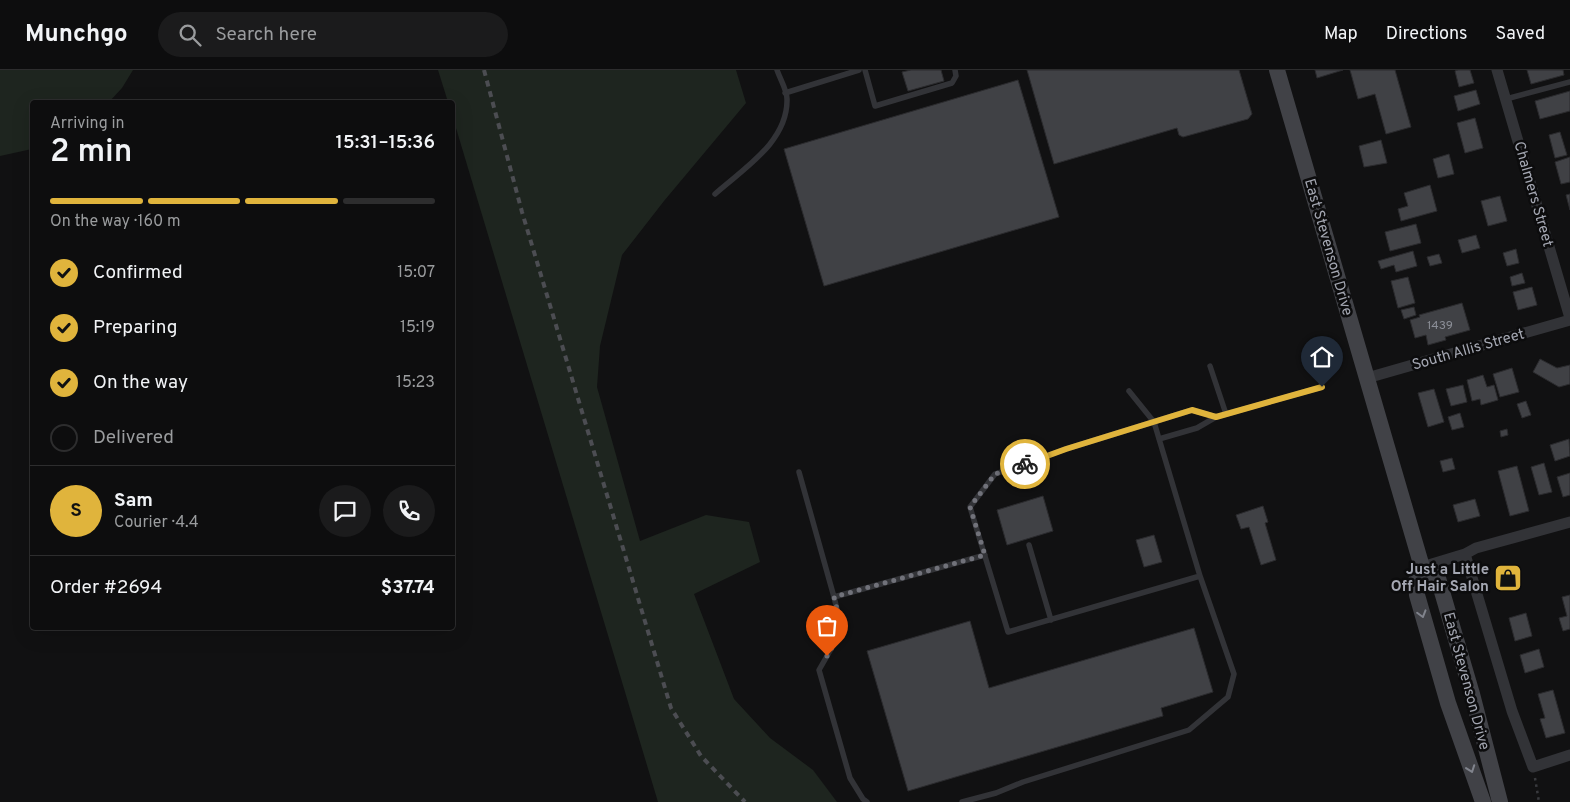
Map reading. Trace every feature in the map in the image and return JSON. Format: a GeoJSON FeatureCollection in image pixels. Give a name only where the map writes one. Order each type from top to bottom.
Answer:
{"type":"FeatureCollection","features":[{"type":"Feature","properties":{"kind":"main road","name":"East Stevenson Drive"},"geometry":{"type":"LineString","coordinates":[[1277,70],[1422,567],[1438,578],[1472,694],[1500,802]]}},
{"type":"Feature","properties":{"kind":"main road","name":"East Stevenson Drive"},"geometry":{"type":"LineString","coordinates":[[1422,567],[1416,581],[1417,594],[1448,703],[1483,802]]}},
{"type":"Feature","properties":{"kind":"street","name":"Chalmers Street"},"geometry":{"type":"LineString","coordinates":[[1497,70],[1570,319]]}},
{"type":"Feature","properties":{"kind":"street","name":"South Allis Street"},"geometry":{"type":"LineString","coordinates":[[1367,378],[1570,319]]}},
{"type":"Feature","properties":{"kind":"street"},"geometry":{"type":"LineString","coordinates":[[1422,567],[1465,554],[1476,548],[1570,522]]}},
{"type":"Feature","properties":{"kind":"street"},"geometry":{"type":"LineString","coordinates":[[1465,554],[1512,711],[1533,767],[1570,756]]}},
{"type":"Feature","properties":{"kind":"lane"},"geometry":{"type":"LineString","coordinates":[[714,194],[770,145],[783,123],[787,98],[777,70]]}},
{"type":"Feature","properties":{"kind":"lane"},"geometry":{"type":"LineString","coordinates":[[785,93],[859,70]]}},
{"type":"Feature","properties":{"kind":"lane"},"geometry":{"type":"LineString","coordinates":[[865,70],[875,106],[952,83],[956,76],[955,70]]}},
{"type":"Feature","properties":{"kind":"lane"},"geometry":{"type":"LineString","coordinates":[[1506,99],[1570,82]]}},
{"type":"Feature","properties":{"kind":"lane"},"geometry":{"type":"LineString","coordinates":[[1210,366],[1226,414]]}},
{"type":"Feature","properties":{"kind":"lane"},"geometry":{"type":"LineString","coordinates":[[1159,440],[1197,428],[1216,417],[1322,387]]}},
{"type":"Feature","properties":{"kind":"lane"},"geometry":{"type":"LineString","coordinates":[[962,802],[996,793],[1023,782],[1189,730],[1228,698],[1234,674],[1200,576],[1154,422],[1128,391]]}},
{"type":"Feature","properties":{"kind":"lane"},"geometry":{"type":"LineString","coordinates":[[1200,576],[1008,632],[970,507],[995,474],[1066,449],[1192,410],[1216,417]]}},
{"type":"Feature","properties":{"kind":"lane"},"geometry":{"type":"LineString","coordinates":[[799,472],[842,630],[819,670],[850,778],[867,802]]}},
{"type":"Feature","properties":{"kind":"lane"},"geometry":{"type":"LineString","coordinates":[[1029,545],[1051,620]]}},
{"type":"Feature","properties":{"kind":"lane"},"geometry":{"type":"LineString","coordinates":[[834,597],[985,555]]}},
{"type":"Feature","properties":{"kind":"path"},"geometry":{"type":"LineString","coordinates":[[1533,767],[1539,802]]}},
{"type":"Feature","properties":{"kind":"shaded area"},"geometry":{"type":"Polygon","coordinates":[[[0,70],[133,70],[122,88],[111,100],[30,100],[30,149],[0,156],[0,70]]]}},
{"type":"Feature","properties":{"kind":"shaded area"},"geometry":{"type":"Polygon","coordinates":[[[438,70],[736,70],[746,103],[664,201],[622,255],[600,346],[597,387],[640,541],[706,515],[749,522],[760,562],[694,594],[734,699],[770,738],[813,770],[837,802],[658,802],[455,125],[455,100],[447,100],[438,70]]]}},
{"type":"Feature","properties":{"kind":"building"},"geometry":{"type":"Polygon","coordinates":[[[911,70],[941,70],[944,81],[908,91],[902,72],[911,70]]]}},
{"type":"Feature","properties":{"kind":"building"},"geometry":{"type":"Polygon","coordinates":[[[1027,70],[1239,70],[1252,114],[1248,119],[1183,137],[1179,135],[1177,128],[1054,164],[1027,70]]]}},
{"type":"Feature","properties":{"kind":"building"},"geometry":{"type":"Polygon","coordinates":[[[1315,70],[1343,70],[1317,78],[1315,70]]]}},
{"type":"Feature","properties":{"kind":"building"},"geometry":{"type":"Polygon","coordinates":[[[1350,70],[1395,70],[1411,127],[1386,134],[1375,94],[1358,99],[1350,70]]]}},
{"type":"Feature","properties":{"kind":"building"},"geometry":{"type":"Polygon","coordinates":[[[1470,70],[1474,83],[1459,87],[1455,71],[1470,70]]]}},
{"type":"Feature","properties":{"kind":"building"},"geometry":{"type":"Polygon","coordinates":[[[1527,70],[1563,70],[1564,75],[1531,84],[1527,70]]]}},
{"type":"Feature","properties":{"kind":"building"},"geometry":{"type":"Polygon","coordinates":[[[1018,80],[1059,217],[824,286],[784,149],[1018,80]]]}},
{"type":"Feature","properties":{"kind":"building"},"geometry":{"type":"Polygon","coordinates":[[[1476,90],[1480,104],[1458,111],[1454,96],[1476,90]]]}},
{"type":"Feature","properties":{"kind":"building"},"geometry":{"type":"Polygon","coordinates":[[[1570,91],[1570,111],[1540,119],[1535,101],[1570,91]]]}},
{"type":"Feature","properties":{"kind":"building"},"geometry":{"type":"Polygon","coordinates":[[[1475,118],[1483,148],[1465,153],[1457,123],[1475,118]]]}},
{"type":"Feature","properties":{"kind":"building"},"geometry":{"type":"Polygon","coordinates":[[[1560,132],[1567,155],[1555,158],[1549,135],[1560,132]]]}},
{"type":"Feature","properties":{"kind":"building"},"geometry":{"type":"Polygon","coordinates":[[[1381,140],[1387,163],[1364,167],[1359,146],[1381,140]]]}},
{"type":"Feature","properties":{"kind":"building"},"geometry":{"type":"Polygon","coordinates":[[[1449,154],[1454,174],[1438,178],[1433,159],[1449,154]]]}},
{"type":"Feature","properties":{"kind":"building"},"geometry":{"type":"Polygon","coordinates":[[[1570,157],[1570,182],[1561,184],[1555,162],[1570,157]]]}},
{"type":"Feature","properties":{"kind":"building"},"geometry":{"type":"Polygon","coordinates":[[[1430,185],[1437,211],[1401,221],[1398,209],[1408,206],[1404,193],[1430,185]]]}},
{"type":"Feature","properties":{"kind":"building"},"geometry":{"type":"Polygon","coordinates":[[[1570,194],[1570,210],[1566,195],[1570,194]]]}},
{"type":"Feature","properties":{"kind":"building"},"geometry":{"type":"Polygon","coordinates":[[[1500,196],[1507,221],[1488,226],[1481,201],[1500,196]]]}},
{"type":"Feature","properties":{"kind":"building"},"geometry":{"type":"Polygon","coordinates":[[[1416,224],[1421,243],[1390,251],[1385,232],[1416,224]]]}},
{"type":"Feature","properties":{"kind":"building"},"geometry":{"type":"Polygon","coordinates":[[[1476,235],[1480,248],[1462,253],[1458,240],[1476,235]]]}},
{"type":"Feature","properties":{"kind":"building"},"geometry":{"type":"Polygon","coordinates":[[[1516,249],[1519,263],[1507,266],[1503,253],[1516,249]]]}},
{"type":"Feature","properties":{"kind":"building"},"geometry":{"type":"Polygon","coordinates":[[[1413,251],[1417,266],[1396,272],[1394,265],[1381,269],[1378,261],[1413,251]]]}},
{"type":"Feature","properties":{"kind":"building"},"geometry":{"type":"Polygon","coordinates":[[[1439,254],[1442,263],[1430,266],[1427,257],[1439,254]]]}},
{"type":"Feature","properties":{"kind":"building"},"geometry":{"type":"Polygon","coordinates":[[[1522,273],[1525,283],[1512,286],[1510,277],[1522,273]]]}},
{"type":"Feature","properties":{"kind":"building"},"geometry":{"type":"Polygon","coordinates":[[[1408,277],[1415,303],[1398,308],[1391,281],[1408,277]]]}},
{"type":"Feature","properties":{"kind":"building"},"geometry":{"type":"Polygon","coordinates":[[[1532,287],[1537,305],[1518,310],[1513,292],[1532,287]]]}},
{"type":"Feature","properties":{"kind":"building"},"geometry":{"type":"Polygon","coordinates":[[[1462,303],[1470,330],[1445,337],[1446,340],[1428,345],[1426,335],[1415,338],[1410,320],[1420,317],[1419,315],[1462,303]]]}},
{"type":"Feature","properties":{"kind":"building"},"geometry":{"type":"Polygon","coordinates":[[[1414,307],[1416,315],[1404,319],[1401,310],[1414,307]]]}},
{"type":"Feature","properties":{"kind":"building"},"geometry":{"type":"Polygon","coordinates":[[[1540,359],[1557,368],[1570,365],[1570,384],[1559,387],[1533,372],[1540,359]]]}},
{"type":"Feature","properties":{"kind":"building"},"geometry":{"type":"Polygon","coordinates":[[[1512,368],[1519,392],[1500,397],[1493,374],[1512,368]]]}},
{"type":"Feature","properties":{"kind":"building"},"geometry":{"type":"Polygon","coordinates":[[[1483,375],[1487,387],[1494,385],[1498,400],[1481,405],[1480,399],[1472,401],[1467,380],[1483,375]]]}},
{"type":"Feature","properties":{"kind":"building"},"geometry":{"type":"Polygon","coordinates":[[[1463,385],[1467,402],[1451,406],[1446,389],[1463,385]]]}},
{"type":"Feature","properties":{"kind":"building"},"geometry":{"type":"Polygon","coordinates":[[[1434,389],[1444,422],[1428,427],[1418,393],[1434,389]]]}},
{"type":"Feature","properties":{"kind":"building"},"geometry":{"type":"Polygon","coordinates":[[[1526,401],[1531,415],[1522,418],[1517,404],[1526,401]]]}},
{"type":"Feature","properties":{"kind":"building"},"geometry":{"type":"Polygon","coordinates":[[[1460,413],[1464,427],[1452,430],[1448,417],[1460,413]]]}},
{"type":"Feature","properties":{"kind":"building"},"geometry":{"type":"Polygon","coordinates":[[[1507,429],[1508,435],[1501,437],[1500,431],[1507,429]]]}},
{"type":"Feature","properties":{"kind":"building"},"geometry":{"type":"Polygon","coordinates":[[[1569,439],[1570,456],[1555,461],[1550,445],[1569,439]]]}},
{"type":"Feature","properties":{"kind":"building"},"geometry":{"type":"Polygon","coordinates":[[[1452,458],[1455,469],[1443,472],[1440,461],[1452,458]]]}},
{"type":"Feature","properties":{"kind":"building"},"geometry":{"type":"Polygon","coordinates":[[[1544,463],[1552,492],[1539,495],[1531,467],[1544,463]]]}},
{"type":"Feature","properties":{"kind":"building"},"geometry":{"type":"Polygon","coordinates":[[[1517,466],[1529,511],[1510,516],[1498,471],[1517,466]]]}},
{"type":"Feature","properties":{"kind":"building"},"geometry":{"type":"Polygon","coordinates":[[[1570,473],[1570,495],[1563,497],[1557,477],[1570,473]]]}},
{"type":"Feature","properties":{"kind":"building"},"geometry":{"type":"Polygon","coordinates":[[[1043,496],[1053,531],[1007,545],[997,510],[1043,496]]]}},
{"type":"Feature","properties":{"kind":"building"},"geometry":{"type":"Polygon","coordinates":[[[1475,499],[1480,516],[1458,522],[1453,505],[1475,499]]]}},
{"type":"Feature","properties":{"kind":"building"},"geometry":{"type":"Polygon","coordinates":[[[1263,506],[1268,522],[1265,523],[1276,560],[1261,565],[1249,527],[1241,529],[1236,515],[1263,506]]]}},
{"type":"Feature","properties":{"kind":"building"},"geometry":{"type":"Polygon","coordinates":[[[1154,535],[1162,562],[1144,567],[1136,540],[1154,535]]]}},
{"type":"Feature","properties":{"kind":"building"},"geometry":{"type":"Polygon","coordinates":[[[1514,567],[1519,584],[1502,589],[1497,572],[1514,567]]]}},
{"type":"Feature","properties":{"kind":"building"},"geometry":{"type":"Polygon","coordinates":[[[1570,595],[1570,629],[1563,631],[1559,618],[1567,616],[1562,597],[1570,595]]]}},
{"type":"Feature","properties":{"kind":"building"},"geometry":{"type":"Polygon","coordinates":[[[1526,613],[1532,636],[1515,641],[1509,618],[1526,613]]]}},
{"type":"Feature","properties":{"kind":"building"},"geometry":{"type":"Polygon","coordinates":[[[970,621],[989,688],[1194,628],[1213,692],[1161,708],[1163,716],[908,791],[867,651],[970,621]]]}},
{"type":"Feature","properties":{"kind":"building"},"geometry":{"type":"Polygon","coordinates":[[[1539,649],[1544,667],[1525,673],[1520,655],[1539,649]]]}},
{"type":"Feature","properties":{"kind":"building"},"geometry":{"type":"Polygon","coordinates":[[[1553,690],[1565,733],[1546,738],[1540,719],[1545,718],[1538,694],[1553,690]]]}},
{"type":"Feature","properties":{"kind":"railway"},"geometry":{"type":"LineString","coordinates":[[484,70],[522,212],[671,708],[701,756],[745,802]]}},
{"type":"Feature","properties":{"kind":"way so far"},"geometry":{"type":"LineString","coordinates":[[827,656],[842,630],[834,597],[985,555],[970,507],[995,474],[1025,464]]}},
{"type":"Feature","properties":{"kind":"place","name":"Just a Little Off Hair Salon"},"geometry":{"type":"Point","coordinates":[1508,578]}},
{"type":"Feature","properties":{"kind":"route"},"geometry":{"type":"LineString","coordinates":[[1025,464],[1066,449],[1192,410],[1216,417],[1322,387]]}}]}
